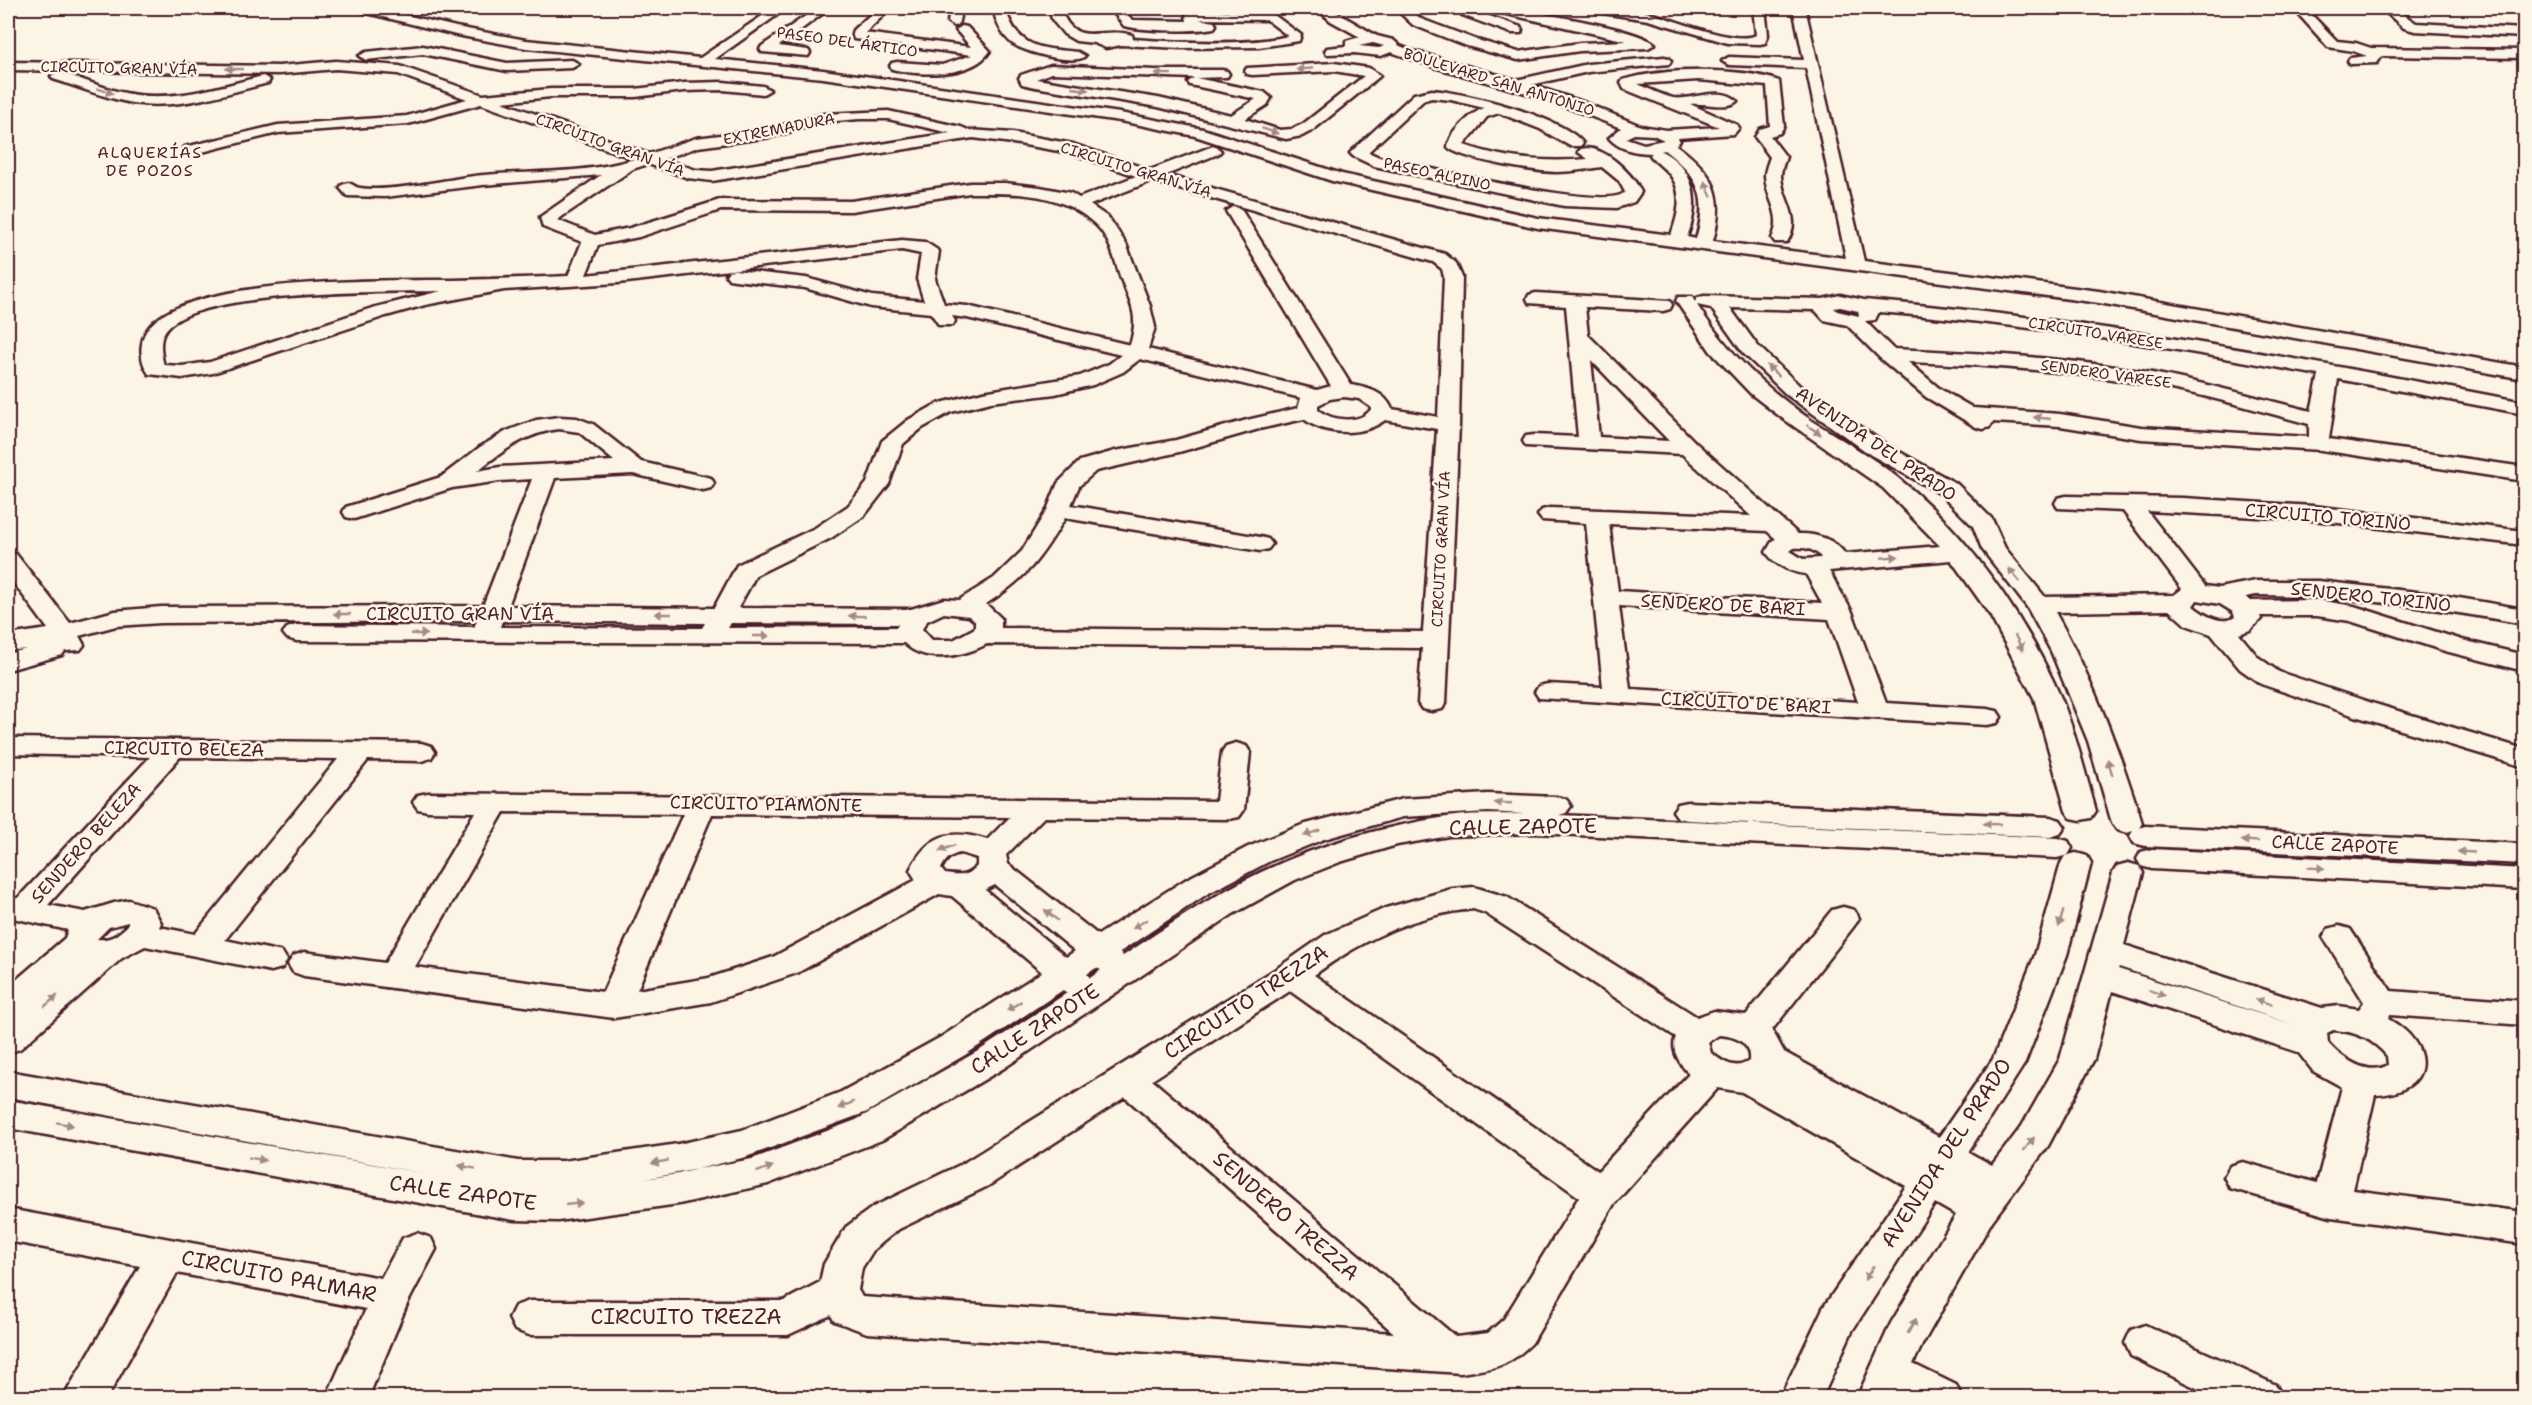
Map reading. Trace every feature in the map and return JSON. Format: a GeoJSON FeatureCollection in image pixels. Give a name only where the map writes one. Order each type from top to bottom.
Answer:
{"type":"FeatureCollection","features":[{"type":"Feature","properties":{"kind":"street"},"geometry":{"type":"LineString","coordinates":[[363,8],[456,31],[526,44],[705,60],[824,74],[1120,117],[1198,132],[1338,178],[1538,222],[1703,245],[1852,271],[2099,297],[2524,373]]}},
{"type":"Feature","properties":{"kind":"street"},"geometry":{"type":"LineString","coordinates":[[705,60],[781,8]]}},
{"type":"Feature","properties":{"kind":"street","name":"PASEO DEL ÁRTICO"},"geometry":{"type":"LineString","coordinates":[[819,54],[767,49],[824,8]]}},
{"type":"Feature","properties":{"kind":"street","name":"PASEO DEL ÁRTICO"},"geometry":{"type":"LineString","coordinates":[[882,64],[941,71],[952,69],[983,54],[983,51],[957,50],[859,36],[858,33],[885,8]]}},
{"type":"Feature","properties":{"kind":"street"},"geometry":{"type":"LineString","coordinates":[[956,8],[1026,47],[1048,53],[1095,57],[1120,43]]}},
{"type":"Feature","properties":{"kind":"street"},"geometry":{"type":"LineString","coordinates":[[1054,8],[1067,32],[1098,41],[1197,45],[1262,43],[1294,38],[1295,34],[1270,16],[1191,18],[1159,26],[1128,23],[1116,8]]}},
{"type":"Feature","properties":{"kind":"street","name":"BOULEVARD SAN ANTONIO"},"geometry":{"type":"LineString","coordinates":[[1309,8],[1356,45],[1383,46],[1591,109],[1626,136],[1668,140]]}},
{"type":"Feature","properties":{"kind":"street","name":"BOULEVARD SAN ANTONIO"},"geometry":{"type":"LineString","coordinates":[[1322,8],[1383,46],[1533,96],[1648,147],[1668,140]]}},
{"type":"Feature","properties":{"kind":"street"},"geometry":{"type":"LineString","coordinates":[[1401,8],[1417,22],[1472,43],[1536,62]]}},
{"type":"Feature","properties":{"kind":"street"},"geometry":{"type":"LineString","coordinates":[[1491,8],[1461,13],[1506,28],[1527,32]]}},
{"type":"Feature","properties":{"kind":"street"},"geometry":{"type":"LineString","coordinates":[[1497,8],[1618,32],[1655,47],[1580,47],[1518,56]]}},
{"type":"Feature","properties":{"kind":"street"},"geometry":{"type":"LineString","coordinates":[[1596,8],[1626,10],[1718,39],[1748,42],[1760,40],[1762,35],[1759,8]]}},
{"type":"Feature","properties":{"kind":"street"},"geometry":{"type":"LineString","coordinates":[[1799,8],[1852,271],[1831,306]]}},
{"type":"Feature","properties":{"kind":"street"},"geometry":{"type":"LineString","coordinates":[[2299,8],[2333,44],[2372,52],[2524,54]]}},
{"type":"Feature","properties":{"kind":"street"},"geometry":{"type":"LineString","coordinates":[[2389,9],[2413,12]]}},
{"type":"Feature","properties":{"kind":"street"},"geometry":{"type":"LineString","coordinates":[[2389,9],[2408,25],[2415,27],[2524,33]]}},
{"type":"Feature","properties":{"kind":"street"},"geometry":{"type":"LineString","coordinates":[[1678,25],[1692,17]]}},
{"type":"Feature","properties":{"kind":"street"},"geometry":{"type":"LineString","coordinates":[[1417,22],[1437,18]]}},
{"type":"Feature","properties":{"kind":"street"},"geometry":{"type":"LineString","coordinates":[[981,23],[983,51]]}},
{"type":"Feature","properties":{"kind":"street"},"geometry":{"type":"LineString","coordinates":[[1541,31],[1575,23]]}},
{"type":"Feature","properties":{"kind":"street"},"geometry":{"type":"LineString","coordinates":[[1095,57],[1098,41]]}},
{"type":"Feature","properties":{"kind":"street"},"geometry":{"type":"LineString","coordinates":[[1236,67],[1337,66],[1359,69],[1373,76],[1298,134],[1278,134],[1235,119],[1150,100],[1035,83],[1027,81],[1026,78],[1051,69],[1191,75],[1356,45]]}},
{"type":"Feature","properties":{"kind":"street"},"geometry":{"type":"LineString","coordinates":[[301,69],[383,53],[423,50],[507,67],[572,64]]}},
{"type":"Feature","properties":{"kind":"street"},"geometry":{"type":"LineString","coordinates":[[2355,61],[2376,58],[2372,52]]}},
{"type":"Feature","properties":{"kind":"street"},"geometry":{"type":"LineString","coordinates":[[1718,60],[1811,64]]}},
{"type":"Feature","properties":{"kind":"street"},"geometry":{"type":"LineString","coordinates":[[1515,85],[1558,72],[1601,65],[1674,61]]}},
{"type":"Feature","properties":{"kind":"street","name":"CIRCUITO GRAN VÍA"},"geometry":{"type":"LineString","coordinates":[[8,66],[279,70],[366,65],[400,70],[713,180]]}},
{"type":"Feature","properties":{"kind":"street"},"geometry":{"type":"LineString","coordinates":[[51,74],[68,68]]}},
{"type":"Feature","properties":{"kind":"street","name":"CIRCUITO GRAN VÍA"},"geometry":{"type":"LineString","coordinates":[[8,71],[51,74],[133,99],[148,100],[194,95],[301,69],[350,70],[390,76],[468,103],[673,182],[713,180],[976,138],[1064,154],[1242,207],[1439,258],[1450,267],[1453,278],[1448,426],[1436,640],[983,636]]}},
{"type":"Feature","properties":{"kind":"street"},"geometry":{"type":"LineString","coordinates":[[1191,75],[1190,79],[1194,82],[1259,95],[1263,98],[1262,102],[1235,119]]}},
{"type":"Feature","properties":{"kind":"street"},"geometry":{"type":"LineString","coordinates":[[1732,132],[1719,120],[1629,86],[1628,83],[1647,79],[1698,77],[1772,83],[1774,84],[1778,126],[1764,135]]}},
{"type":"Feature","properties":{"kind":"street"},"geometry":{"type":"LineString","coordinates":[[190,150],[278,129],[408,120],[483,99],[551,93],[635,93],[684,87],[723,86],[763,90]]}},
{"type":"Feature","properties":{"kind":"street","name":"PASEO ALPINO"},"geometry":{"type":"LineString","coordinates":[[1425,94],[1449,94],[1497,108],[1558,130],[1584,147],[1628,179],[1633,192],[1628,199],[1617,203],[1564,201],[1374,161],[1358,153],[1425,94]]}},
{"type":"Feature","properties":{"kind":"street"},"geometry":{"type":"LineString","coordinates":[[1675,104],[1702,98],[1730,101]]}},
{"type":"Feature","properties":{"kind":"street","name":"PASEO ALPINO"},"geometry":{"type":"LineString","coordinates":[[1497,108],[1482,114],[1456,141],[1456,147],[1472,153],[1540,166],[1557,167],[1605,162]]}},
{"type":"Feature","properties":{"kind":"street","name":"EXTREMADURA"},"geometry":{"type":"LineString","coordinates":[[591,241],[585,236],[549,223],[548,218],[600,177],[670,150],[696,143],[771,133],[824,118],[859,115],[897,116],[976,138]]}},
{"type":"Feature","properties":{"kind":"street"},"geometry":{"type":"LineString","coordinates":[[1668,140],[1753,128],[1764,135],[1778,157],[1773,176],[1785,212],[1787,228],[1781,238]]}},
{"type":"Feature","properties":{"kind":"street"},"geometry":{"type":"LineString","coordinates":[[1584,147],[1626,136]]}},
{"type":"Feature","properties":{"kind":"street"},"geometry":{"type":"LineString","coordinates":[[1668,140],[1690,161],[1703,178],[1712,196],[1711,222],[1703,245]]}},
{"type":"Feature","properties":{"kind":"street"},"geometry":{"type":"LineString","coordinates":[[1648,147],[1668,163],[1681,179],[1689,196],[1686,220],[1677,241]]}},
{"type":"Feature","properties":{"kind":"street"},"geometry":{"type":"LineString","coordinates":[[1080,204],[1213,151]]}},
{"type":"Feature","properties":{"kind":"street"},"geometry":{"type":"LineString","coordinates":[[348,188],[353,193],[393,191],[483,180],[600,177]]}},
{"type":"Feature","properties":{"kind":"street"},"geometry":{"type":"LineString","coordinates":[[713,180],[720,205]]}},
{"type":"Feature","properties":{"kind":"street"},"geometry":{"type":"LineString","coordinates":[[575,281],[591,241],[633,233],[720,205],[851,206],[970,188],[1005,188],[1065,196],[1080,204],[1103,222],[1117,244],[1141,306],[1145,327],[1137,352],[1116,368],[1086,381],[1055,388],[990,396],[944,408],[915,424],[893,441],[878,484],[856,511],[823,532],[746,570],[717,625]]}},
{"type":"Feature","properties":{"kind":"street"},"geometry":{"type":"LineString","coordinates":[[1242,207],[1344,391]]}},
{"type":"Feature","properties":{"kind":"street"},"geometry":{"type":"LineString","coordinates":[[506,284],[423,300],[379,312],[213,367],[182,372],[156,370],[149,355],[153,332],[169,317],[226,299],[269,292],[330,287],[575,281],[682,271],[876,247],[919,246],[930,251],[931,260],[925,276],[941,315]]}},
{"type":"Feature","properties":{"kind":"street"},"geometry":{"type":"LineString","coordinates":[[682,271],[806,283],[871,301],[941,315],[967,312],[1137,352],[1313,404]]}},
{"type":"Feature","properties":{"kind":"street"},"geometry":{"type":"LineString","coordinates":[[1536,299],[1679,306]]}},
{"type":"Feature","properties":{"kind":"street"},"geometry":{"type":"LineString","coordinates":[[1575,301],[1589,443]]}},
{"type":"Feature","properties":{"kind":"street","name":"CIRCUITO VARESE"},"geometry":{"type":"LineString","coordinates":[[1679,306],[1831,306],[1857,312],[1915,308],[2044,324],[2180,345],[2524,408]]}},
{"type":"Feature","properties":{"kind":"street","name":"AVENIDA DEL PRADO"},"geometry":{"type":"LineString","coordinates":[[1679,306],[1739,372],[1788,413],[1904,494],[1951,543],[2014,634],[2047,699],[2081,811]]}},
{"type":"Feature","properties":{"kind":"street","name":"AVENIDA DEL PRADO"},"geometry":{"type":"LineString","coordinates":[[1719,307],[1750,349],[1794,391],[1879,450],[1949,489],[1984,524],[1994,549],[2044,613],[2102,741],[2138,848]]}},
{"type":"Feature","properties":{"kind":"street"},"geometry":{"type":"LineString","coordinates":[[1857,312],[1888,356],[1934,393],[1994,429],[2017,433],[2102,435],[2141,433],[2321,444],[2524,474]]}},
{"type":"Feature","properties":{"kind":"street"},"geometry":{"type":"LineString","coordinates":[[1578,336],[1688,448],[1792,540],[1808,541],[1824,558],[1839,612],[1875,710]]}},
{"type":"Feature","properties":{"kind":"street","name":"SENDERO VARESE"},"geometry":{"type":"LineString","coordinates":[[1888,356],[1989,359],[2095,370],[2187,386],[2320,420]]}},
{"type":"Feature","properties":{"kind":"street"},"geometry":{"type":"LineString","coordinates":[[2321,444],[2320,420],[2329,373]]}},
{"type":"Feature","properties":{"kind":"street"},"geometry":{"type":"LineString","coordinates":[[966,606],[1003,584],[1031,555],[1058,510],[1069,483],[1088,466],[1115,458],[1179,446],[1254,424],[1344,391],[1363,394],[1377,400],[1382,408],[1381,413],[1372,420],[1345,425],[1318,420],[1313,404]]}},
{"type":"Feature","properties":{"kind":"street"},"geometry":{"type":"LineString","coordinates":[[1381,413],[1448,426]]}},
{"type":"Feature","properties":{"kind":"street"},"geometry":{"type":"LineString","coordinates":[[448,482],[510,436],[529,428],[551,423],[574,423],[587,428],[633,467]]}},
{"type":"Feature","properties":{"kind":"street"},"geometry":{"type":"LineString","coordinates":[[1534,441],[1688,448]]}},
{"type":"Feature","properties":{"kind":"street"},"geometry":{"type":"LineString","coordinates":[[354,512],[448,482],[500,474],[633,467],[703,483]]}},
{"type":"Feature","properties":{"kind":"street"},"geometry":{"type":"LineString","coordinates":[[488,624],[546,471]]}},
{"type":"Feature","properties":{"kind":"street"},"geometry":{"type":"LineString","coordinates":[[1904,494],[1918,490],[1949,489]]}},
{"type":"Feature","properties":{"kind":"street","name":"CIRCUITO TORINO"},"geometry":{"type":"LineString","coordinates":[[2066,503],[2313,513],[2524,538]]}},
{"type":"Feature","properties":{"kind":"street"},"geometry":{"type":"LineString","coordinates":[[2130,504],[2196,602],[2248,663],[2270,678],[2355,707],[2524,758]]}},
{"type":"Feature","properties":{"kind":"street"},"geometry":{"type":"LineString","coordinates":[[1920,512],[1948,511],[1969,507]]}},
{"type":"Feature","properties":{"kind":"street"},"geometry":{"type":"LineString","coordinates":[[1058,510],[1260,544]]}},
{"type":"Feature","properties":{"kind":"street"},"geometry":{"type":"LineString","coordinates":[[1550,515],[1773,524]]}},
{"type":"Feature","properties":{"kind":"street"},"geometry":{"type":"LineString","coordinates":[[1597,517],[1617,696]]}},
{"type":"Feature","properties":{"kind":"street"},"geometry":{"type":"LineString","coordinates":[[1824,558],[1951,543]]}},
{"type":"Feature","properties":{"kind":"street"},"geometry":{"type":"LineString","coordinates":[[8,558],[67,638]]}},
{"type":"Feature","properties":{"kind":"street","name":"SENDERO TORINO"},"geometry":{"type":"LineString","coordinates":[[2044,613],[2196,602],[2256,588],[2318,588],[2435,601],[2524,616]]}},
{"type":"Feature","properties":{"kind":"street","name":"SENDERO DE BARI"},"geometry":{"type":"LineString","coordinates":[[1607,598],[1839,612]]}},
{"type":"Feature","properties":{"kind":"street"},"geometry":{"type":"LineString","coordinates":[[2196,602],[2244,609],[2248,619],[2245,624],[2239,627],[2219,627]]}},
{"type":"Feature","properties":{"kind":"street"},"geometry":{"type":"LineString","coordinates":[[966,606],[976,609],[988,618],[988,630],[983,636],[966,645],[943,649],[922,645],[913,626],[933,608],[966,606]]}},
{"type":"Feature","properties":{"kind":"street","name":"SENDERO TORINO"},"geometry":{"type":"LineString","coordinates":[[2244,609],[2317,608],[2354,614],[2454,646],[2524,663]]}},
{"type":"Feature","properties":{"kind":"street","name":"CIRCUITO GRAN VÍA"},"geometry":{"type":"LineString","coordinates":[[8,643],[172,631],[488,624],[913,626]]}},
{"type":"Feature","properties":{"kind":"street","name":"CIRCUITO GRAN VÍA"},"geometry":{"type":"LineString","coordinates":[[8,662],[67,638]]}},
{"type":"Feature","properties":{"kind":"street"},"geometry":{"type":"LineString","coordinates":[[1432,703],[1436,640]]}},
{"type":"Feature","properties":{"kind":"street","name":"CIRCUITO DE BARI"},"geometry":{"type":"LineString","coordinates":[[1548,692],[1987,717]]}},
{"type":"Feature","properties":{"kind":"street","name":"CIRCUITO BELEZA"},"geometry":{"type":"LineString","coordinates":[[8,746],[420,752]]}},
{"type":"Feature","properties":{"kind":"street","name":"SENDERO BELEZA"},"geometry":{"type":"LineString","coordinates":[[16,909],[173,748]]}},
{"type":"Feature","properties":{"kind":"street"},"geometry":{"type":"LineString","coordinates":[[202,947],[360,751]]}},
{"type":"Feature","properties":{"kind":"street","name":"CIRCUITO PIAMONTE"},"geometry":{"type":"LineString","coordinates":[[428,802],[1229,810],[1236,752]]}},
{"type":"Feature","properties":{"kind":"street"},"geometry":{"type":"LineString","coordinates":[[393,977],[495,803]]}},
{"type":"Feature","properties":{"kind":"street"},"geometry":{"type":"LineString","coordinates":[[614,1006],[702,803]]}},
{"type":"Feature","properties":{"kind":"street","name":"CALLE ZAPOTE"},"geometry":{"type":"LineString","coordinates":[[8,1114],[514,1205],[558,1206],[592,1202],[679,1189],[754,1173],[870,1131],[992,1059],[1076,983],[1097,952],[1197,886],[1259,854],[1312,832],[1403,808],[1488,803],[2061,846]]}},
{"type":"Feature","properties":{"kind":"street"},"geometry":{"type":"LineString","coordinates":[[304,964],[614,1006],[711,990],[785,965],[948,885],[981,881],[992,860],[1037,808]]}},
{"type":"Feature","properties":{"kind":"street"},"geometry":{"type":"LineString","coordinates":[[2081,811],[2104,814],[2138,848],[2102,872],[2061,846],[2060,815],[2081,811]]}},
{"type":"Feature","properties":{"kind":"street","name":"CALLE ZAPOTE"},"geometry":{"type":"LineString","coordinates":[[8,1084],[518,1176],[563,1176],[678,1159],[746,1143],[854,1102],[953,1046],[1076,983],[1124,971],[1222,906],[1284,873],[1329,855],[1395,836],[1449,826],[1535,822],[2061,846]]}},
{"type":"Feature","properties":{"kind":"street"},"geometry":{"type":"LineString","coordinates":[[1076,983],[925,870],[932,855],[951,844],[974,844],[1097,952],[1124,971]]}},
{"type":"Feature","properties":{"kind":"street","name":"AVENIDA DEL PRADO"},"geometry":{"type":"LineString","coordinates":[[1801,1398],[1837,1320],[2008,1063],[2051,955],[2061,846]]}},
{"type":"Feature","properties":{"kind":"street"},"geometry":{"type":"LineString","coordinates":[[1941,1398],[1884,1385],[1905,1336],[1988,1198],[2035,1136],[2077,1059],[2138,848]]}},
{"type":"Feature","properties":{"kind":"street","name":"CALLE ZAPOTE"},"geometry":{"type":"LineString","coordinates":[[2138,848],[2524,854]]}},
{"type":"Feature","properties":{"kind":"street","name":"CALLE ZAPOTE"},"geometry":{"type":"LineString","coordinates":[[2138,848],[2524,879]]}},
{"type":"Feature","properties":{"kind":"street","name":"CIRCUITO TREZZA"},"geometry":{"type":"LineString","coordinates":[[529,1318],[788,1318],[838,1292],[843,1264],[860,1238],[886,1218],[975,1175],[1291,975],[1336,943],[1397,916],[1452,900],[1474,898],[1496,904],[1695,1032]]}},
{"type":"Feature","properties":{"kind":"street"},"geometry":{"type":"LineString","coordinates":[[16,909],[94,939]]}},
{"type":"Feature","properties":{"kind":"street"},"geometry":{"type":"LineString","coordinates":[[8,1040],[94,939],[109,914],[129,911],[144,915],[147,920],[146,927],[140,934],[271,960]]}},
{"type":"Feature","properties":{"kind":"street"},"geometry":{"type":"LineString","coordinates":[[1843,918],[1756,1056],[1729,1078],[1711,1073],[1702,1066],[1691,1049],[1691,1040],[1695,1032],[1703,1026],[1727,1023],[1756,1056],[1988,1198]]}},
{"type":"Feature","properties":{"kind":"street"},"geometry":{"type":"LineString","coordinates":[[2315,1031],[2317,1054],[2328,1064],[2361,1080],[2389,1081],[2400,1077],[2405,1070],[2406,1061],[2402,1051],[2382,1032],[2339,937]]}},
{"type":"Feature","properties":{"kind":"street"},"geometry":{"type":"LineString","coordinates":[[8,1005],[94,939]]}},
{"type":"Feature","properties":{"kind":"street"},"geometry":{"type":"LineString","coordinates":[[2104,963],[2315,1031],[2342,1018],[2374,1013],[2524,1013]]}},
{"type":"Feature","properties":{"kind":"street"},"geometry":{"type":"LineString","coordinates":[[1291,975],[1601,1193]]}},
{"type":"Feature","properties":{"kind":"street"},"geometry":{"type":"LineString","coordinates":[[838,1292],[848,1309],[867,1316],[1461,1355],[1498,1349],[1518,1330],[1601,1193],[1711,1073]]}},
{"type":"Feature","properties":{"kind":"street","name":"SENDERO TREZZA"},"geometry":{"type":"LineString","coordinates":[[1127,1079],[1446,1353]]}},
{"type":"Feature","properties":{"kind":"street"},"geometry":{"type":"LineString","coordinates":[[2331,1202],[2361,1080]]}},
{"type":"Feature","properties":{"kind":"street"},"geometry":{"type":"LineString","coordinates":[[2243,1177],[2331,1202],[2524,1228]]}},
{"type":"Feature","properties":{"kind":"street","name":"CIRCUITO PALMAR"},"geometry":{"type":"LineString","coordinates":[[8,1226],[390,1297]]}},
{"type":"Feature","properties":{"kind":"street","name":"CIRCUITO PALMAR"},"geometry":{"type":"LineString","coordinates":[[347,1398],[390,1297],[417,1249]]}},
{"type":"Feature","properties":{"kind":"street","name":"CIRCUITO PALMAR"},"geometry":{"type":"LineString","coordinates":[[84,1398],[167,1255]]}},
{"type":"Feature","properties":{"kind":"street"},"geometry":{"type":"LineString","coordinates":[[2145,1343],[2246,1394]]}},
{"type":"Feature","properties":{"kind":"district","name":"ALQUERÍAS DE POZOS"},"geometry":{"type":"Point","coordinates":[150,161]}}]}
